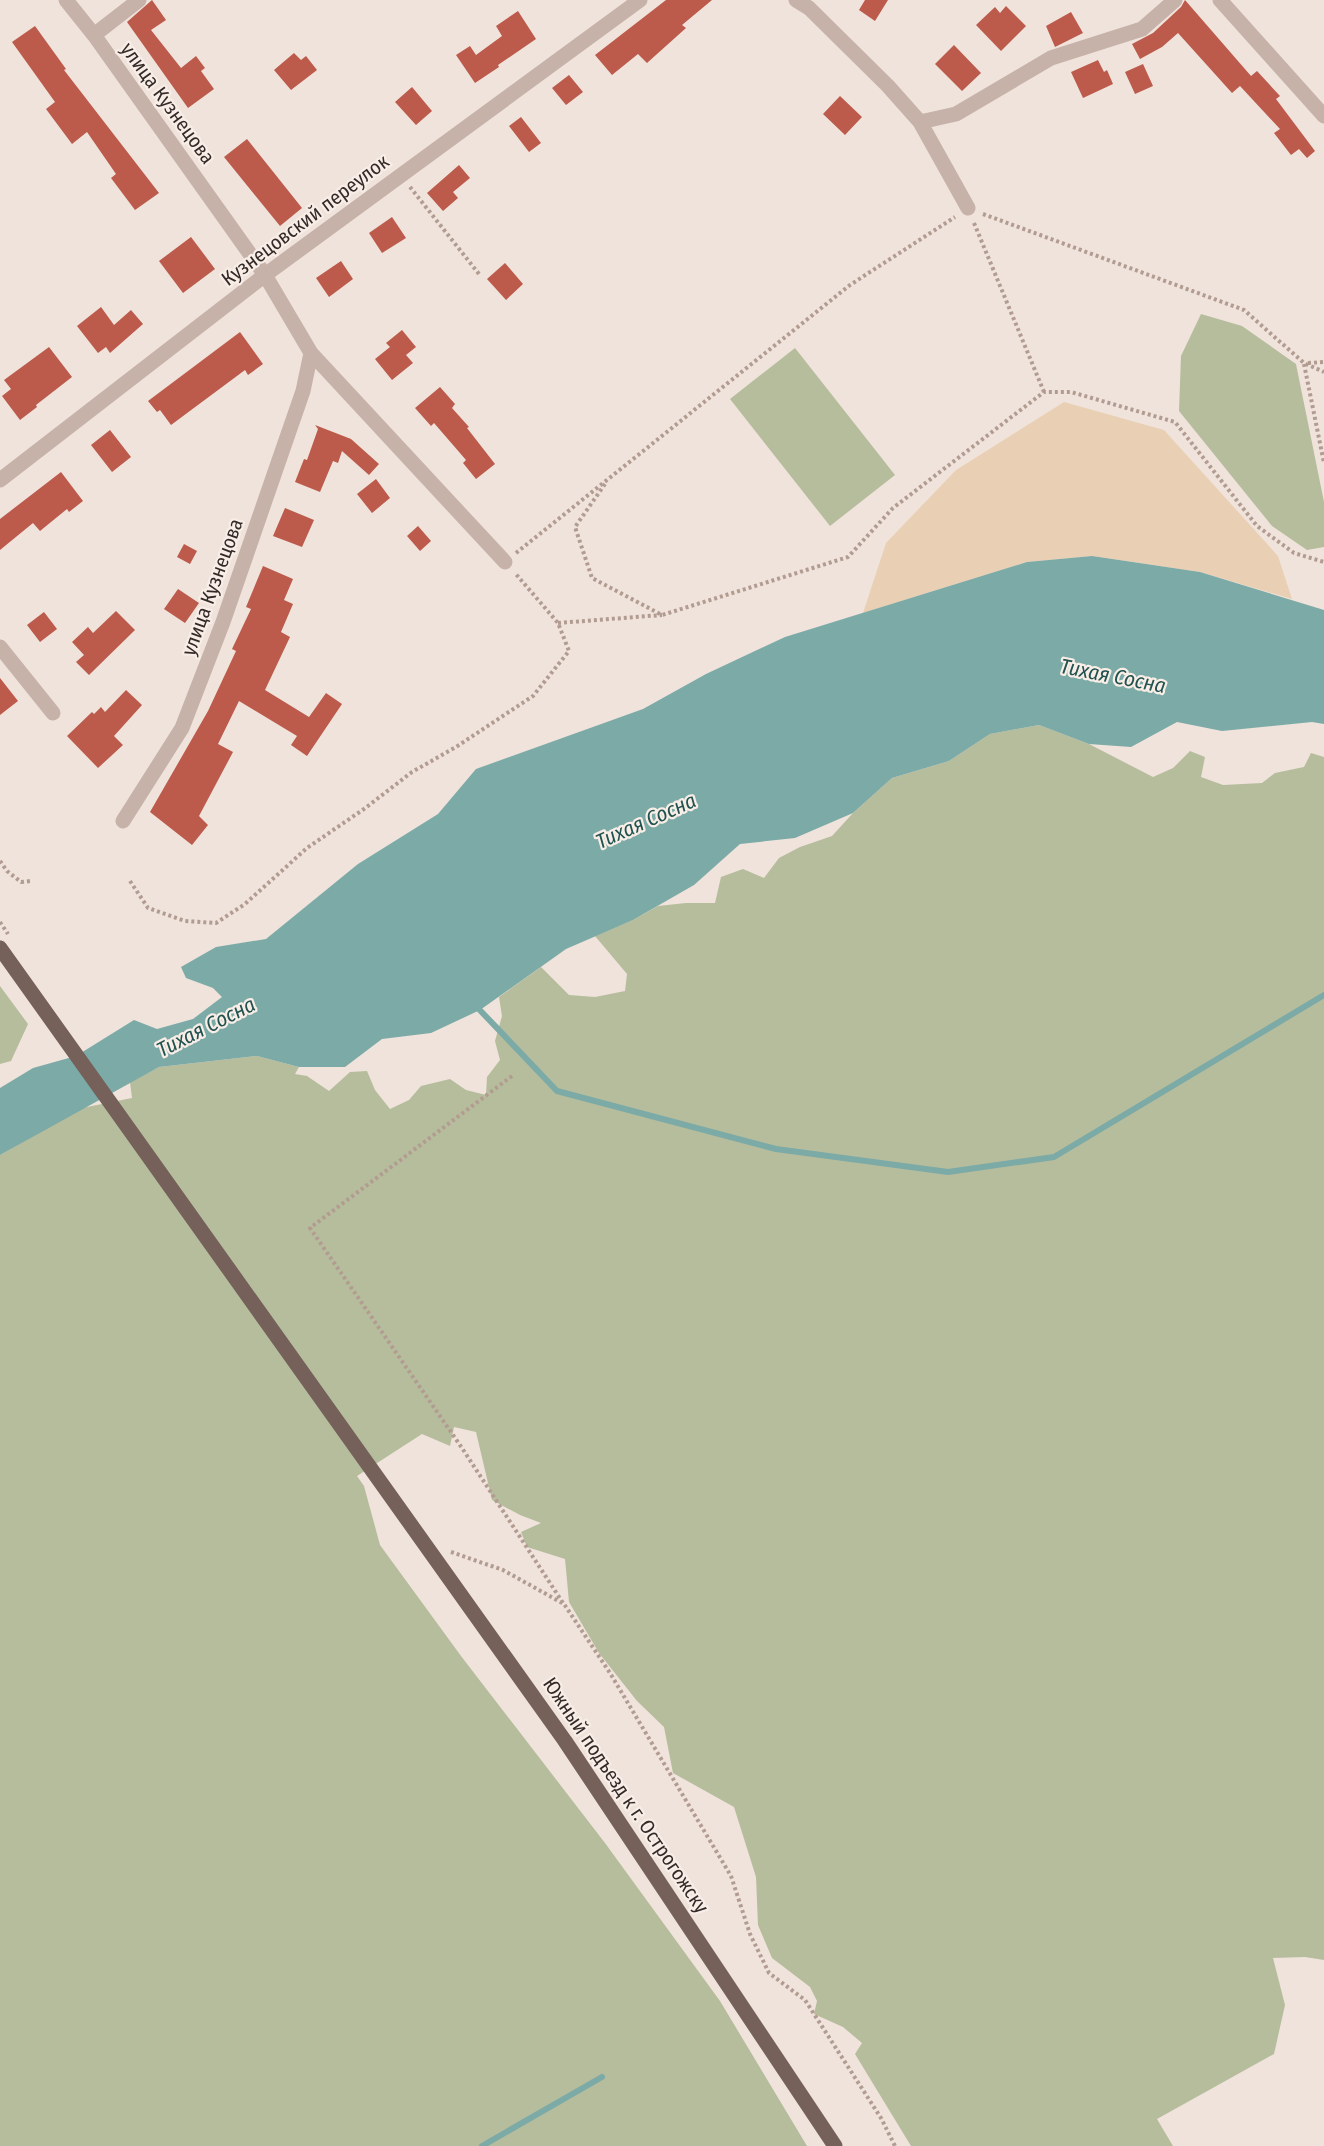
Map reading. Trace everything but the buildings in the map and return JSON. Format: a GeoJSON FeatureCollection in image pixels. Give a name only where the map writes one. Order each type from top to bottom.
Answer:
{"type":"FeatureCollection","features":[{"type":"Feature","properties":{"kind":"main road","name":"Южный подъезд к г. Острогожску"},"geometry":{"type":"LineString","coordinates":[[0,948],[565,1741],[835,2146]]}},
{"type":"Feature","properties":{"kind":"street","name":"улица Кузнецова"},"geometry":{"type":"LineString","coordinates":[[66,0],[94,35],[265,275],[311,353],[505,562]]}},
{"type":"Feature","properties":{"kind":"street"},"geometry":{"type":"LineString","coordinates":[[94,35],[140,0]]}},
{"type":"Feature","properties":{"kind":"street","name":"Кузнецовский переулок"},"geometry":{"type":"LineString","coordinates":[[0,480],[265,275],[640,0]]}},
{"type":"Feature","properties":{"kind":"street"},"geometry":{"type":"LineString","coordinates":[[796,0],[809,8],[865,62],[920,122],[968,208]]}},
{"type":"Feature","properties":{"kind":"street"},"geometry":{"type":"LineString","coordinates":[[920,122],[957,114],[1051,58],[1142,29],[1175,0]]}},
{"type":"Feature","properties":{"kind":"street"},"geometry":{"type":"LineString","coordinates":[[1220,0],[1324,116]]}},
{"type":"Feature","properties":{"kind":"street","name":"улица Кузнецова"},"geometry":{"type":"LineString","coordinates":[[123,821],[182,728],[224,622],[303,391],[311,353]]}},
{"type":"Feature","properties":{"kind":"street"},"geometry":{"type":"LineString","coordinates":[[0,647],[53,713]]}},
{"type":"Feature","properties":{"kind":"path"},"geometry":{"type":"LineString","coordinates":[[401,175],[479,274]]}},
{"type":"Feature","properties":{"kind":"path"},"geometry":{"type":"LineString","coordinates":[[968,208],[1244,310],[1304,363],[1324,372]]}},
{"type":"Feature","properties":{"kind":"path"},"geometry":{"type":"LineString","coordinates":[[968,208],[1044,392]]}},
{"type":"Feature","properties":{"kind":"path"},"geometry":{"type":"LineString","coordinates":[[130,880],[148,908],[185,921],[216,923],[245,903],[307,848],[364,809],[412,772],[456,747],[533,696],[569,651],[558,622],[505,562],[850,285],[968,208]]}},
{"type":"Feature","properties":{"kind":"path"},"geometry":{"type":"LineString","coordinates":[[1304,363],[1324,362]]}},
{"type":"Feature","properties":{"kind":"path"},"geometry":{"type":"LineString","coordinates":[[1304,363],[1324,463]]}},
{"type":"Feature","properties":{"kind":"path"},"geometry":{"type":"LineString","coordinates":[[558,622],[662,615],[848,557],[893,508],[1044,392],[1071,392],[1176,422],[1257,526],[1294,552],[1324,562]]}},
{"type":"Feature","properties":{"kind":"path"},"geometry":{"type":"LineString","coordinates":[[609,479],[575,527],[592,578],[662,615]]}},
{"type":"Feature","properties":{"kind":"path"},"geometry":{"type":"LineString","coordinates":[[0,861],[7,872],[21,882],[31,881]]}},
{"type":"Feature","properties":{"kind":"path"},"geometry":{"type":"LineString","coordinates":[[512,1076],[310,1228],[462,1448],[610,1673],[731,1876],[750,1934],[769,1973],[805,2000],[881,2118],[895,2146]]}},
{"type":"Feature","properties":{"kind":"path"},"geometry":{"type":"LineString","coordinates":[[424,1543],[503,1570],[564,1604]]}},
{"type":"Feature","properties":{"kind":"green space"},"geometry":{"type":"Polygon","coordinates":[[[1201,314],[1242,326],[1296,364],[1324,502],[1324,547],[1307,550],[1272,526],[1179,411],[1181,356],[1201,314]]]}},
{"type":"Feature","properties":{"kind":"green space"},"geometry":{"type":"Polygon","coordinates":[[[795,348],[895,475],[830,526],[730,399],[795,348]]]}},
{"type":"Feature","properties":{"kind":"green space"},"geometry":{"type":"Polygon","coordinates":[[[1039,725],[1089,744],[1153,777],[1173,768],[1190,751],[1205,757],[1201,777],[1223,785],[1262,783],[1275,773],[1304,767],[1311,753],[1324,757],[1324,1960],[1305,1957],[1273,1958],[1285,2005],[1274,2054],[1157,2119],[1173,2146],[911,2146],[855,2054],[862,2043],[843,2027],[814,2014],[817,2001],[810,1987],[772,1958],[758,1925],[756,1877],[734,1807],[673,1773],[664,1727],[637,1701],[599,1653],[569,1602],[565,1559],[527,1547],[521,1532],[541,1523],[492,1500],[476,1432],[454,1427],[450,1446],[422,1434],[357,1476],[364,1486],[380,1545],[461,1656],[605,1843],[720,2001],[807,2146],[0,2146],[0,1155],[82,1108],[132,1098],[130,1082],[159,1067],[257,1056],[299,1067],[295,1074],[307,1076],[329,1091],[350,1072],[367,1071],[375,1090],[390,1109],[409,1100],[421,1086],[450,1079],[466,1090],[486,1095],[487,1077],[500,1060],[495,1041],[502,1016],[499,997],[541,967],[569,995],[595,997],[625,991],[627,974],[595,936],[633,920],[658,906],[715,903],[721,877],[743,869],[764,878],[779,858],[800,847],[832,836],[853,813],[892,778],[949,761],[990,734],[1039,725]]]}},
{"type":"Feature","properties":{"kind":"green space"},"geometry":{"type":"Polygon","coordinates":[[[0,986],[28,1024],[11,1061],[0,1064],[0,986]]]}},
{"type":"Feature","properties":{"kind":"sand"},"geometry":{"type":"Polygon","coordinates":[[[1064,402],[1164,430],[1278,556],[1292,599],[1200,572],[1092,556],[1027,562],[863,613],[886,543],[956,470],[1064,402]]]}},
{"type":"Feature","properties":{"kind":"water","name":"Тихая Сосна"},"geometry":{"type":"Polygon","coordinates":[[[1092,556],[1200,572],[1324,610],[1324,724],[1312,722],[1222,731],[1177,722],[1131,747],[1089,744],[1039,725],[990,734],[949,761],[892,778],[853,813],[795,838],[740,844],[694,885],[633,920],[566,949],[480,1010],[431,1033],[382,1039],[345,1067],[299,1067],[257,1056],[159,1067],[0,1155],[0,1088],[33,1068],[76,1056],[134,1020],[157,1029],[193,1019],[222,997],[213,988],[186,978],[181,967],[216,947],[266,939],[358,864],[438,814],[476,769],[643,709],[706,674],[785,637],[1027,562],[1092,556]]]}},
{"type":"Feature","properties":{"kind":"waterway"},"geometry":{"type":"LineString","coordinates":[[475,1005],[557,1091],[776,1149],[948,1172],[1054,1157],[1324,995]]}},
{"type":"Feature","properties":{"kind":"waterway"},"geometry":{"type":"LineString","coordinates":[[482,2146],[602,2077]]}}]}
